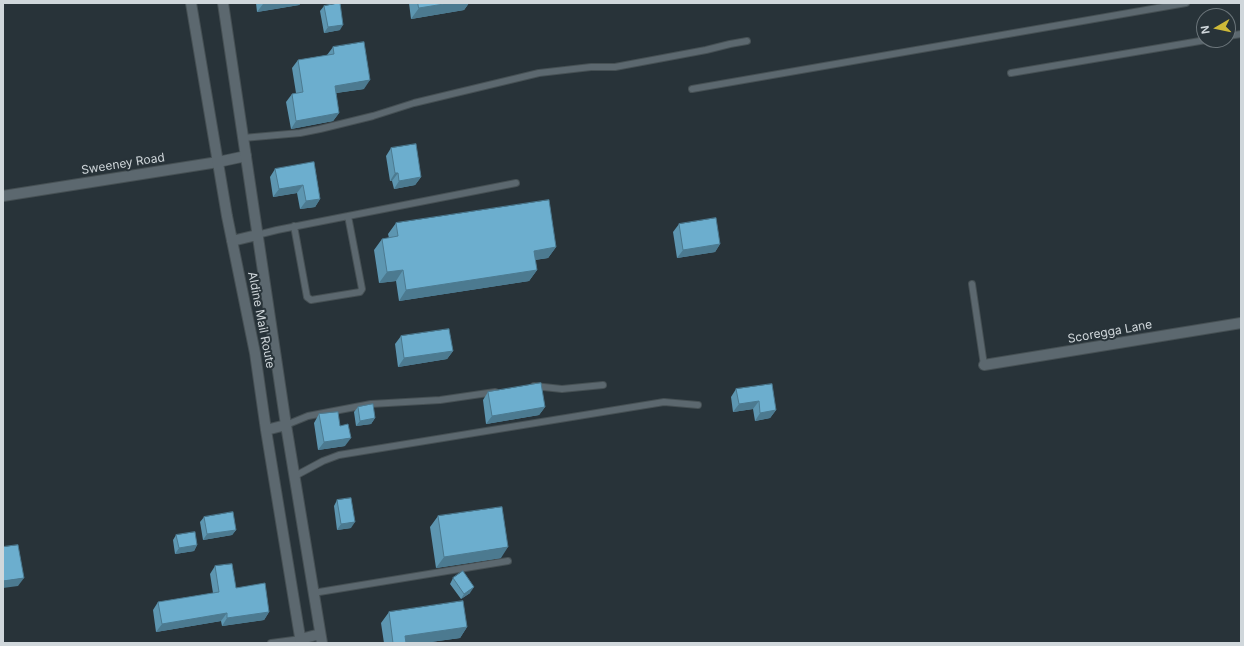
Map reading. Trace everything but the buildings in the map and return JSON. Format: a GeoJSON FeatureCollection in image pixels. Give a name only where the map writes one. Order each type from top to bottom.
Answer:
{"type":"FeatureCollection","features":[{"type":"Feature","properties":{"kind":"main road","name":"Aldine Mail Route"},"geometry":{"type":"LineString","coordinates":[[191,3],[232,241],[255,352],[266,430],[301,641]]}},
{"type":"Feature","properties":{"kind":"main road","name":"Aldine Mail Route"},"geometry":{"type":"LineString","coordinates":[[223,3],[286,425],[321,638]]}},
{"type":"Feature","properties":{"kind":"main road","name":"Sweeney Road"},"geometry":{"type":"LineString","coordinates":[[3,196],[218,162],[246,156]]}},
{"type":"Feature","properties":{"kind":"main road"},"geometry":{"type":"LineString","coordinates":[[232,241],[257,235]]}},
{"type":"Feature","properties":{"kind":"main road","name":"Scoregga Lane"},"geometry":{"type":"LineString","coordinates":[[984,365],[1241,322]]}},
{"type":"Feature","properties":{"kind":"main road"},"geometry":{"type":"LineString","coordinates":[[266,430],[286,425]]}},
{"type":"Feature","properties":{"kind":"main road"},"geometry":{"type":"LineString","coordinates":[[301,641],[321,638]]}},
{"type":"Feature","properties":{"kind":"lane"},"geometry":{"type":"LineString","coordinates":[[692,90],[1186,3]]}},
{"type":"Feature","properties":{"kind":"lane"},"geometry":{"type":"LineString","coordinates":[[243,138],[300,133],[320,129],[373,116],[414,103],[539,74],[591,67],[615,67],[747,41]]}},
{"type":"Feature","properties":{"kind":"lane"},"geometry":{"type":"LineString","coordinates":[[1011,73],[1196,42]]}},
{"type":"Feature","properties":{"kind":"lane"},"geometry":{"type":"LineString","coordinates":[[257,235],[294,226],[516,183]]}},
{"type":"Feature","properties":{"kind":"lane"},"geometry":{"type":"LineString","coordinates":[[294,226],[307,297],[311,300],[360,292],[362,289],[348,216]]}},
{"type":"Feature","properties":{"kind":"lane"},"geometry":{"type":"LineString","coordinates":[[972,284],[984,365]]}},
{"type":"Feature","properties":{"kind":"lane"},"geometry":{"type":"LineString","coordinates":[[526,387],[533,386],[562,389],[603,385]]}},
{"type":"Feature","properties":{"kind":"lane"},"geometry":{"type":"LineString","coordinates":[[286,425],[308,416],[371,404],[440,400],[504,390]]}},
{"type":"Feature","properties":{"kind":"lane"},"geometry":{"type":"LineString","coordinates":[[295,476],[323,461],[339,455],[664,402],[698,405]]}},
{"type":"Feature","properties":{"kind":"lane"},"geometry":{"type":"LineString","coordinates":[[313,593],[508,561]]}},
{"type":"Feature","properties":{"kind":"lane"},"geometry":{"type":"LineString","coordinates":[[271,643],[301,641]]}}]}
